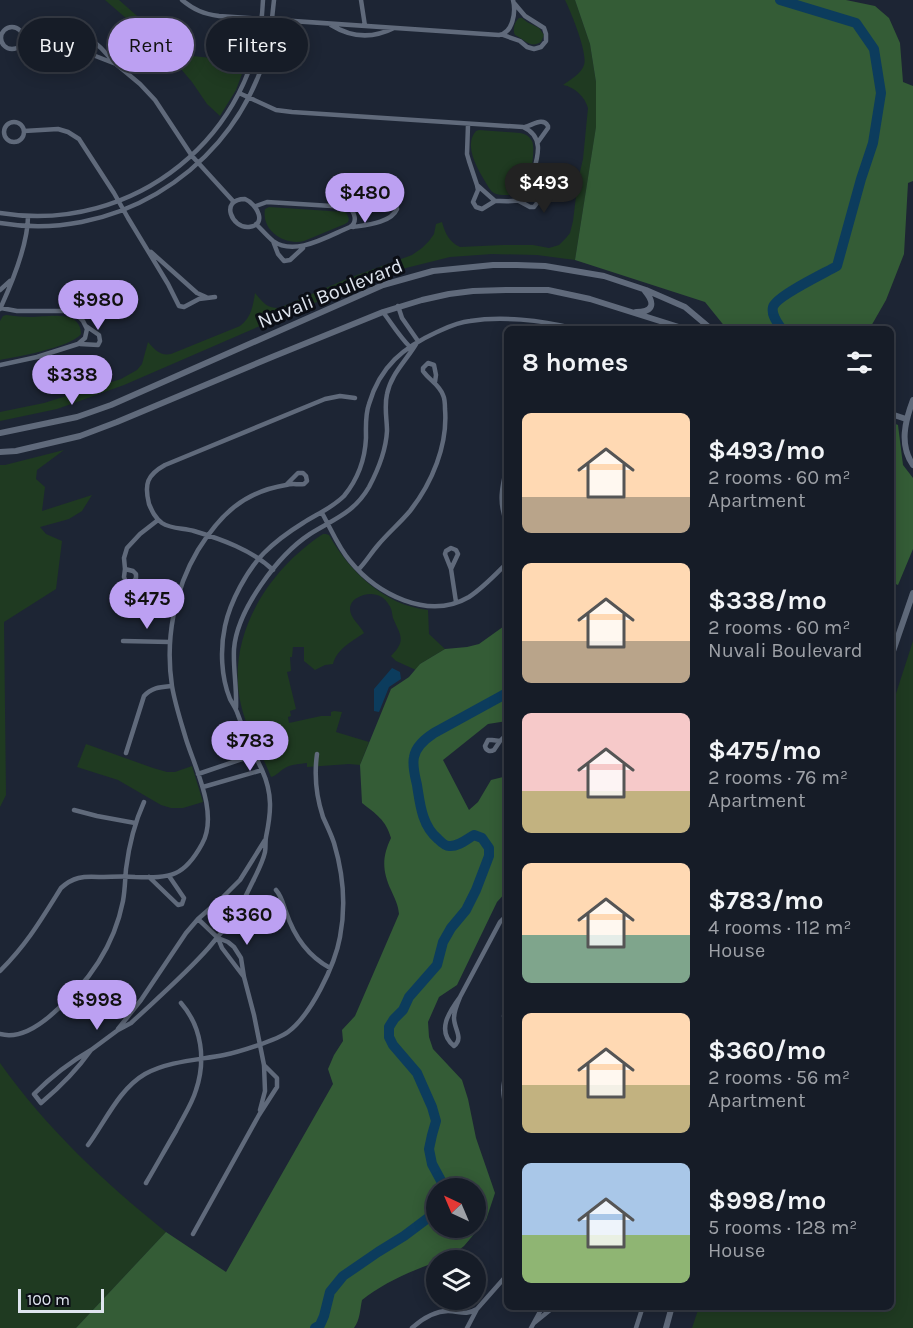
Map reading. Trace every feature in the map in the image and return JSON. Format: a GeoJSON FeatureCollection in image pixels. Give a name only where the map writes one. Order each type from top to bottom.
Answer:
{"type":"FeatureCollection","features":[{"type":"Feature","properties":{"kind":"main road","name":"Nuvali Boulevard"},"geometry":{"type":"LineString","coordinates":[[0,433],[77,417],[111,405],[383,285],[433,272],[493,265],[545,266],[604,276],[685,307],[708,326]]}},
{"type":"Feature","properties":{"kind":"main road","name":"Nuvali Boulevard"},"geometry":{"type":"LineString","coordinates":[[0,452],[16,451],[80,436],[398,306],[449,294],[473,291],[548,290],[590,299],[676,326]]}},
{"type":"Feature","properties":{"kind":"main road"},"geometry":{"type":"LineString","coordinates":[[630,312],[641,312],[652,306],[652,301],[643,290]]}},
{"type":"Feature","properties":{"kind":"main road"},"geometry":{"type":"LineString","coordinates":[[913,400],[906,418],[904,443],[913,465]]}},
{"type":"Feature","properties":{"kind":"main road"},"geometry":{"type":"LineString","coordinates":[[894,415],[906,418]]}},
{"type":"Feature","properties":{"kind":"main road"},"geometry":{"type":"LineString","coordinates":[[894,648],[913,593]]}},
{"type":"Feature","properties":{"kind":"main road"},"geometry":{"type":"LineString","coordinates":[[666,1328],[671,1310]]}},
{"type":"Feature","properties":{"kind":"street"},"geometry":{"type":"LineString","coordinates":[[182,0],[203,13],[248,18]]}},
{"type":"Feature","properties":{"kind":"street"},"geometry":{"type":"LineString","coordinates":[[262,18],[263,0]]}},
{"type":"Feature","properties":{"kind":"street"},"geometry":{"type":"LineString","coordinates":[[272,18],[273,0]]}},
{"type":"Feature","properties":{"kind":"street"},"geometry":{"type":"LineString","coordinates":[[361,0],[364,26]]}},
{"type":"Feature","properties":{"kind":"street"},"geometry":{"type":"LineString","coordinates":[[308,22],[503,35],[520,41],[527,47],[534,49],[541,46],[547,38],[544,28],[525,16],[514,1]]}},
{"type":"Feature","properties":{"kind":"street"},"geometry":{"type":"LineString","coordinates":[[503,35],[508,31],[514,13],[514,1]]}},
{"type":"Feature","properties":{"kind":"street"},"geometry":{"type":"LineString","coordinates":[[329,23],[345,33],[371,36],[395,28]]}},
{"type":"Feature","properties":{"kind":"street"},"geometry":{"type":"LineString","coordinates":[[9,28],[16,28],[22,32],[23,42],[18,48],[11,50],[2,43],[2,36],[9,28]]}},
{"type":"Feature","properties":{"kind":"street"},"geometry":{"type":"LineString","coordinates":[[96,44],[108,56]]}},
{"type":"Feature","properties":{"kind":"street"},"geometry":{"type":"LineString","coordinates":[[126,72],[155,100],[192,156],[233,201]]}},
{"type":"Feature","properties":{"kind":"street"},"geometry":{"type":"LineString","coordinates":[[0,213],[56,216],[74,213],[119,201],[148,188],[192,156],[218,126],[231,108],[248,72]]}},
{"type":"Feature","properties":{"kind":"street"},"geometry":{"type":"LineString","coordinates":[[0,223],[28,226],[79,222],[123,210],[153,196],[181,179],[220,141],[248,97],[260,72]]}},
{"type":"Feature","properties":{"kind":"street"},"geometry":{"type":"LineString","coordinates":[[239,93],[276,110],[292,112],[523,127],[542,121],[547,124],[548,128],[537,145]]}},
{"type":"Feature","properties":{"kind":"street"},"geometry":{"type":"LineString","coordinates":[[14,121],[20,123],[24,131],[23,137],[14,142],[8,140],[4,132],[6,126],[14,121]]}},
{"type":"Feature","properties":{"kind":"street"},"geometry":{"type":"LineString","coordinates":[[468,124],[467,154],[478,190],[474,205],[479,209],[495,201],[520,200],[527,197],[531,191],[539,151],[535,136],[523,127]]}},
{"type":"Feature","properties":{"kind":"street"},"geometry":{"type":"LineString","coordinates":[[24,131],[58,129],[75,136],[119,201],[178,304],[182,307],[206,297],[215,297]]}},
{"type":"Feature","properties":{"kind":"street"},"geometry":{"type":"LineString","coordinates":[[513,200],[530,207],[536,205],[537,199],[531,184]]}},
{"type":"Feature","properties":{"kind":"street"},"geometry":{"type":"LineString","coordinates":[[477,185],[495,201]]}},
{"type":"Feature","properties":{"kind":"street"},"geometry":{"type":"LineString","coordinates":[[233,201],[245,199],[256,206],[259,217],[256,225]]}},
{"type":"Feature","properties":{"kind":"street"},"geometry":{"type":"LineString","coordinates":[[233,201],[230,208],[234,219],[244,226],[256,225]]}},
{"type":"Feature","properties":{"kind":"street"},"geometry":{"type":"LineString","coordinates":[[256,206],[267,202],[348,207],[377,207],[391,203],[397,209],[390,217],[370,224],[350,227],[306,246],[290,261],[280,258],[273,241]]}},
{"type":"Feature","properties":{"kind":"street"},"geometry":{"type":"LineString","coordinates":[[348,207],[355,216],[353,225],[350,227]]}},
{"type":"Feature","properties":{"kind":"street"},"geometry":{"type":"LineString","coordinates":[[0,365],[37,357],[78,344],[98,345],[100,339],[99,335],[86,326],[79,317],[68,311],[0,309],[12,280],[28,226],[28,216]]}},
{"type":"Feature","properties":{"kind":"street"},"geometry":{"type":"LineString","coordinates":[[256,225],[273,241],[289,247],[306,246]]}},
{"type":"Feature","properties":{"kind":"street"},"geometry":{"type":"LineString","coordinates":[[147,248],[197,293],[206,297]]}},
{"type":"Feature","properties":{"kind":"street"},"geometry":{"type":"LineString","coordinates":[[162,275],[169,269]]}},
{"type":"Feature","properties":{"kind":"street"},"geometry":{"type":"LineString","coordinates":[[0,290],[12,280]]}},
{"type":"Feature","properties":{"kind":"street"},"geometry":{"type":"LineString","coordinates":[[398,306],[402,318],[418,341]]}},
{"type":"Feature","properties":{"kind":"street"},"geometry":{"type":"LineString","coordinates":[[383,312],[411,348]]}},
{"type":"Feature","properties":{"kind":"street"},"geometry":{"type":"LineString","coordinates":[[91,1050],[81,1064],[41,1103],[33,1094],[77,1058],[130,1023],[189,969],[218,938],[235,915],[252,884],[265,852],[270,806],[267,786],[230,698],[224,674],[223,651],[225,626],[238,591],[258,560],[266,551],[343,496],[356,479],[365,451],[366,416],[376,385],[391,363],[418,341],[449,326],[485,319],[528,321],[561,326]]}},
{"type":"Feature","properties":{"kind":"street"},"geometry":{"type":"LineString","coordinates":[[78,344],[85,338],[86,326]]}},
{"type":"Feature","properties":{"kind":"street"},"geometry":{"type":"LineString","coordinates":[[236,708],[234,660],[236,638],[248,606],[262,584],[286,555],[302,540],[344,515],[357,504],[374,478],[386,440],[387,393],[394,375],[411,348]]}},
{"type":"Feature","properties":{"kind":"street"},"geometry":{"type":"LineString","coordinates":[[358,570],[366,563],[378,544],[412,508],[433,471],[441,449],[446,417],[444,395],[435,382]]}},
{"type":"Feature","properties":{"kind":"street"},"geometry":{"type":"LineString","coordinates":[[273,570],[237,547],[208,535],[169,526],[158,520],[150,508],[146,494],[148,481],[157,470],[165,465],[325,399],[340,396],[355,398]]}},
{"type":"Feature","properties":{"kind":"street"},"geometry":{"type":"LineString","coordinates":[[504,476],[501,498],[504,516]]}},
{"type":"Feature","properties":{"kind":"street"},"geometry":{"type":"LineString","coordinates":[[0,971],[32,934],[66,883],[80,877],[169,876],[191,862],[205,838],[208,822],[203,787],[186,739],[172,686],[169,652],[177,602],[193,559],[216,524],[246,498],[287,484]]}},
{"type":"Feature","properties":{"kind":"street"},"geometry":{"type":"LineString","coordinates":[[322,513],[342,550],[358,570],[378,586],[415,604],[444,606],[467,598],[504,566]]}},
{"type":"Feature","properties":{"kind":"street"},"geometry":{"type":"LineString","coordinates":[[125,569],[124,558],[127,548],[158,520]]}},
{"type":"Feature","properties":{"kind":"street"},"geometry":{"type":"LineString","coordinates":[[451,569],[456,602]]}},
{"type":"Feature","properties":{"kind":"street"},"geometry":{"type":"LineString","coordinates":[[123,641],[170,642]]}},
{"type":"Feature","properties":{"kind":"street"},"geometry":{"type":"LineString","coordinates":[[126,753],[144,696],[154,688],[172,686]]}},
{"type":"Feature","properties":{"kind":"street"},"geometry":{"type":"LineString","coordinates":[[500,741],[504,737]]}},
{"type":"Feature","properties":{"kind":"street"},"geometry":{"type":"LineString","coordinates":[[88,1145],[121,1096],[136,1080],[158,1069],[191,1060],[225,1055],[282,1036],[290,1031],[313,1001],[330,968],[340,939],[344,895],[333,842],[317,792],[315,767],[317,754]]}},
{"type":"Feature","properties":{"kind":"street"},"geometry":{"type":"LineString","coordinates":[[198,774],[254,755]]}},
{"type":"Feature","properties":{"kind":"street"},"geometry":{"type":"LineString","coordinates":[[203,787],[262,770]]}},
{"type":"Feature","properties":{"kind":"street"},"geometry":{"type":"LineString","coordinates":[[0,1034],[13,1035],[35,1026],[54,1013],[99,963],[113,934],[123,900],[129,849],[135,823],[144,802]]}},
{"type":"Feature","properties":{"kind":"street"},"geometry":{"type":"LineString","coordinates":[[74,810],[135,823]]}},
{"type":"Feature","properties":{"kind":"street"},"geometry":{"type":"LineString","coordinates":[[118,1030],[186,933],[240,880],[266,838]]}},
{"type":"Feature","properties":{"kind":"street"},"geometry":{"type":"LineString","coordinates":[[149,877],[178,905],[182,904],[184,898],[169,876]]}},
{"type":"Feature","properties":{"kind":"street"},"geometry":{"type":"LineString","coordinates":[[276,890],[290,924],[302,944],[314,957],[330,968]]}},
{"type":"Feature","properties":{"kind":"street"},"geometry":{"type":"LineString","coordinates":[[460,997],[454,1016],[459,1040],[454,1046],[448,1039],[445,1023],[448,1014],[504,918]]}},
{"type":"Feature","properties":{"kind":"street"},"geometry":{"type":"LineString","coordinates":[[198,919],[218,938],[228,942],[238,952],[243,965],[264,1065],[264,1091],[259,1115]]}},
{"type":"Feature","properties":{"kind":"street"},"geometry":{"type":"LineString","coordinates":[[218,938],[222,948],[244,977]]}},
{"type":"Feature","properties":{"kind":"street"},"geometry":{"type":"LineString","coordinates":[[146,1183],[193,1099],[199,1080],[201,1058],[198,1031],[191,1016],[181,1003]]}},
{"type":"Feature","properties":{"kind":"street"},"geometry":{"type":"LineString","coordinates":[[193,1234],[278,1083],[275,1076],[264,1065]]}},
{"type":"Feature","properties":{"kind":"street"},"geometry":{"type":"LineString","coordinates":[[504,1084],[504,1101]]}},
{"type":"Feature","properties":{"kind":"street"},"geometry":{"type":"LineString","coordinates":[[486,1299],[504,1278]]}},
{"type":"Feature","properties":{"kind":"street"},"geometry":{"type":"LineString","coordinates":[[412,1328],[439,1312],[461,1314],[476,1310]]}},
{"type":"Feature","properties":{"kind":"street"},"geometry":{"type":"LineString","coordinates":[[468,1326],[476,1310]]}},
{"type":"Feature","properties":{"kind":"street"},"geometry":{"type":"LineString","coordinates":[[532,1325],[541,1310]]}},
{"type":"Feature","properties":{"kind":"street"},"geometry":{"type":"LineString","coordinates":[[532,1325],[550,1310]]}},
{"type":"Feature","properties":{"kind":"street"},"geometry":{"type":"LineString","coordinates":[[636,1328],[642,1310]]}},
{"type":"Feature","properties":{"kind":"street"},"geometry":{"type":"LineString","coordinates":[[461,1314],[468,1326]]}},
{"type":"Feature","properties":{"kind":"green space"},"geometry":{"type":"Polygon","coordinates":[[[105,0],[119,0],[139,18],[126,18],[105,0]]]}},
{"type":"Feature","properties":{"kind":"green space"},"geometry":{"type":"Polygon","coordinates":[[[565,0],[575,0],[590,44],[596,82],[596,128],[575,260],[537,255],[492,254],[450,257],[390,272],[124,385],[57,409],[0,421],[0,412],[44,403],[121,379],[137,370],[142,364],[148,342],[155,350],[171,354],[240,326],[249,315],[255,293],[268,306],[279,308],[349,278],[412,255],[429,241],[434,234],[436,224],[442,222],[448,237],[460,247],[533,245],[549,248],[559,245],[570,233],[573,221],[588,108],[579,93],[563,85],[580,71],[585,59],[578,32],[565,0]]]}},
{"type":"Feature","properties":{"kind":"green space"},"geometry":{"type":"Polygon","coordinates":[[[575,0],[846,0],[875,6],[889,18],[900,43],[903,82],[913,86],[913,181],[908,183],[904,254],[886,300],[871,326],[724,326],[705,302],[575,260],[596,127],[596,82],[590,44],[575,0]]]}},
{"type":"Feature","properties":{"kind":"green space"},"geometry":{"type":"Polygon","coordinates":[[[519,18],[539,28],[544,35],[541,42],[530,44],[515,35],[514,26],[519,18]]]}},
{"type":"Feature","properties":{"kind":"green space"},"geometry":{"type":"Polygon","coordinates":[[[194,56],[206,57],[206,72],[243,72],[236,90],[220,116],[207,104],[184,72],[194,72],[194,56]]]}},
{"type":"Feature","properties":{"kind":"green space"},"geometry":{"type":"Polygon","coordinates":[[[479,130],[520,133],[531,139],[532,167],[524,192],[515,195],[500,195],[489,188],[477,167],[472,152],[472,137],[479,130]]]}},
{"type":"Feature","properties":{"kind":"green space"},"geometry":{"type":"Polygon","coordinates":[[[269,207],[345,212],[349,219],[345,224],[304,241],[289,241],[276,235],[267,224],[265,209],[269,207]]]}},
{"type":"Feature","properties":{"kind":"green space"},"geometry":{"type":"Polygon","coordinates":[[[6,315],[62,316],[75,321],[80,326],[81,334],[55,347],[0,360],[0,321],[6,315]]]}},
{"type":"Feature","properties":{"kind":"green space"},"geometry":{"type":"Polygon","coordinates":[[[894,423],[898,425],[903,465],[913,478],[913,549],[898,585],[894,583],[894,423]]]}},
{"type":"Feature","properties":{"kind":"green space"},"geometry":{"type":"Polygon","coordinates":[[[64,450],[37,470],[36,479],[45,487],[42,511],[92,495],[82,511],[69,519],[40,527],[46,534],[62,541],[56,589],[4,622],[6,795],[0,807],[0,465],[64,450]]]}},
{"type":"Feature","properties":{"kind":"green space"},"geometry":{"type":"Polygon","coordinates":[[[323,534],[329,535],[337,549],[358,574],[383,594],[412,607],[428,610],[429,634],[445,649],[420,664],[416,670],[396,661],[391,656],[399,646],[401,637],[389,605],[375,594],[366,594],[356,599],[352,602],[350,612],[364,633],[341,650],[333,664],[315,670],[304,661],[304,647],[293,647],[292,657],[290,657],[291,671],[287,672],[296,709],[290,711],[291,716],[288,717],[289,723],[331,716],[331,712],[334,711],[342,712],[336,732],[369,742],[360,765],[307,767],[307,763],[299,764],[287,767],[271,777],[241,705],[238,680],[239,655],[245,631],[255,608],[269,586],[285,566],[323,534]]]}},
{"type":"Feature","properties":{"kind":"green space"},"geometry":{"type":"Polygon","coordinates":[[[504,626],[504,721],[488,724],[443,760],[469,810],[478,802],[491,780],[504,777],[504,894],[497,902],[457,985],[439,997],[428,1022],[433,1049],[462,1080],[468,1099],[476,1138],[495,1193],[486,1220],[486,1178],[426,1178],[426,1238],[471,1238],[459,1250],[426,1250],[426,1266],[379,1288],[362,1300],[359,1318],[354,1328],[76,1328],[166,1232],[226,1272],[333,1084],[328,1069],[343,1041],[342,1030],[355,1016],[399,914],[385,870],[386,851],[391,838],[383,822],[362,803],[360,765],[391,689],[409,677],[420,664],[445,649],[479,644],[504,626]]]}},
{"type":"Feature","properties":{"kind":"green space"},"geometry":{"type":"Polygon","coordinates":[[[913,641],[913,1328],[692,1328],[698,1310],[894,1310],[894,700],[913,641]]]}},
{"type":"Feature","properties":{"kind":"green space"},"geometry":{"type":"Polygon","coordinates":[[[86,744],[167,772],[175,772],[192,766],[203,802],[183,808],[171,808],[161,805],[118,780],[77,767],[86,744]]]}},
{"type":"Feature","properties":{"kind":"green space"},"geometry":{"type":"Polygon","coordinates":[[[0,1063],[56,1132],[120,1194],[166,1232],[76,1328],[0,1328],[0,1063]]]}},
{"type":"Feature","properties":{"kind":"water"},"geometry":{"type":"Polygon","coordinates":[[[392,668],[400,672],[401,679],[389,687],[379,712],[374,711],[374,689],[392,668]]]}},
{"type":"Feature","properties":{"kind":"waterway"},"geometry":{"type":"LineString","coordinates":[[780,0],[856,23],[874,49],[881,93],[873,143],[837,266],[791,291],[776,302],[773,313],[780,326]]}},
{"type":"Feature","properties":{"kind":"waterway"},"geometry":{"type":"LineString","coordinates":[[440,1178],[432,1164],[429,1149],[436,1121],[432,1107],[417,1073],[393,1045],[389,1037],[389,1027],[403,1010],[409,997],[437,965],[443,942],[466,910],[476,890],[489,856],[489,848],[482,838],[474,835],[459,844],[449,846],[443,844],[433,834],[423,814],[413,760],[424,740],[504,695]]}},
{"type":"Feature","properties":{"kind":"waterway"},"geometry":{"type":"LineString","coordinates":[[315,1328],[320,1325],[324,1316],[330,1292],[343,1276],[426,1220]]}}]}
